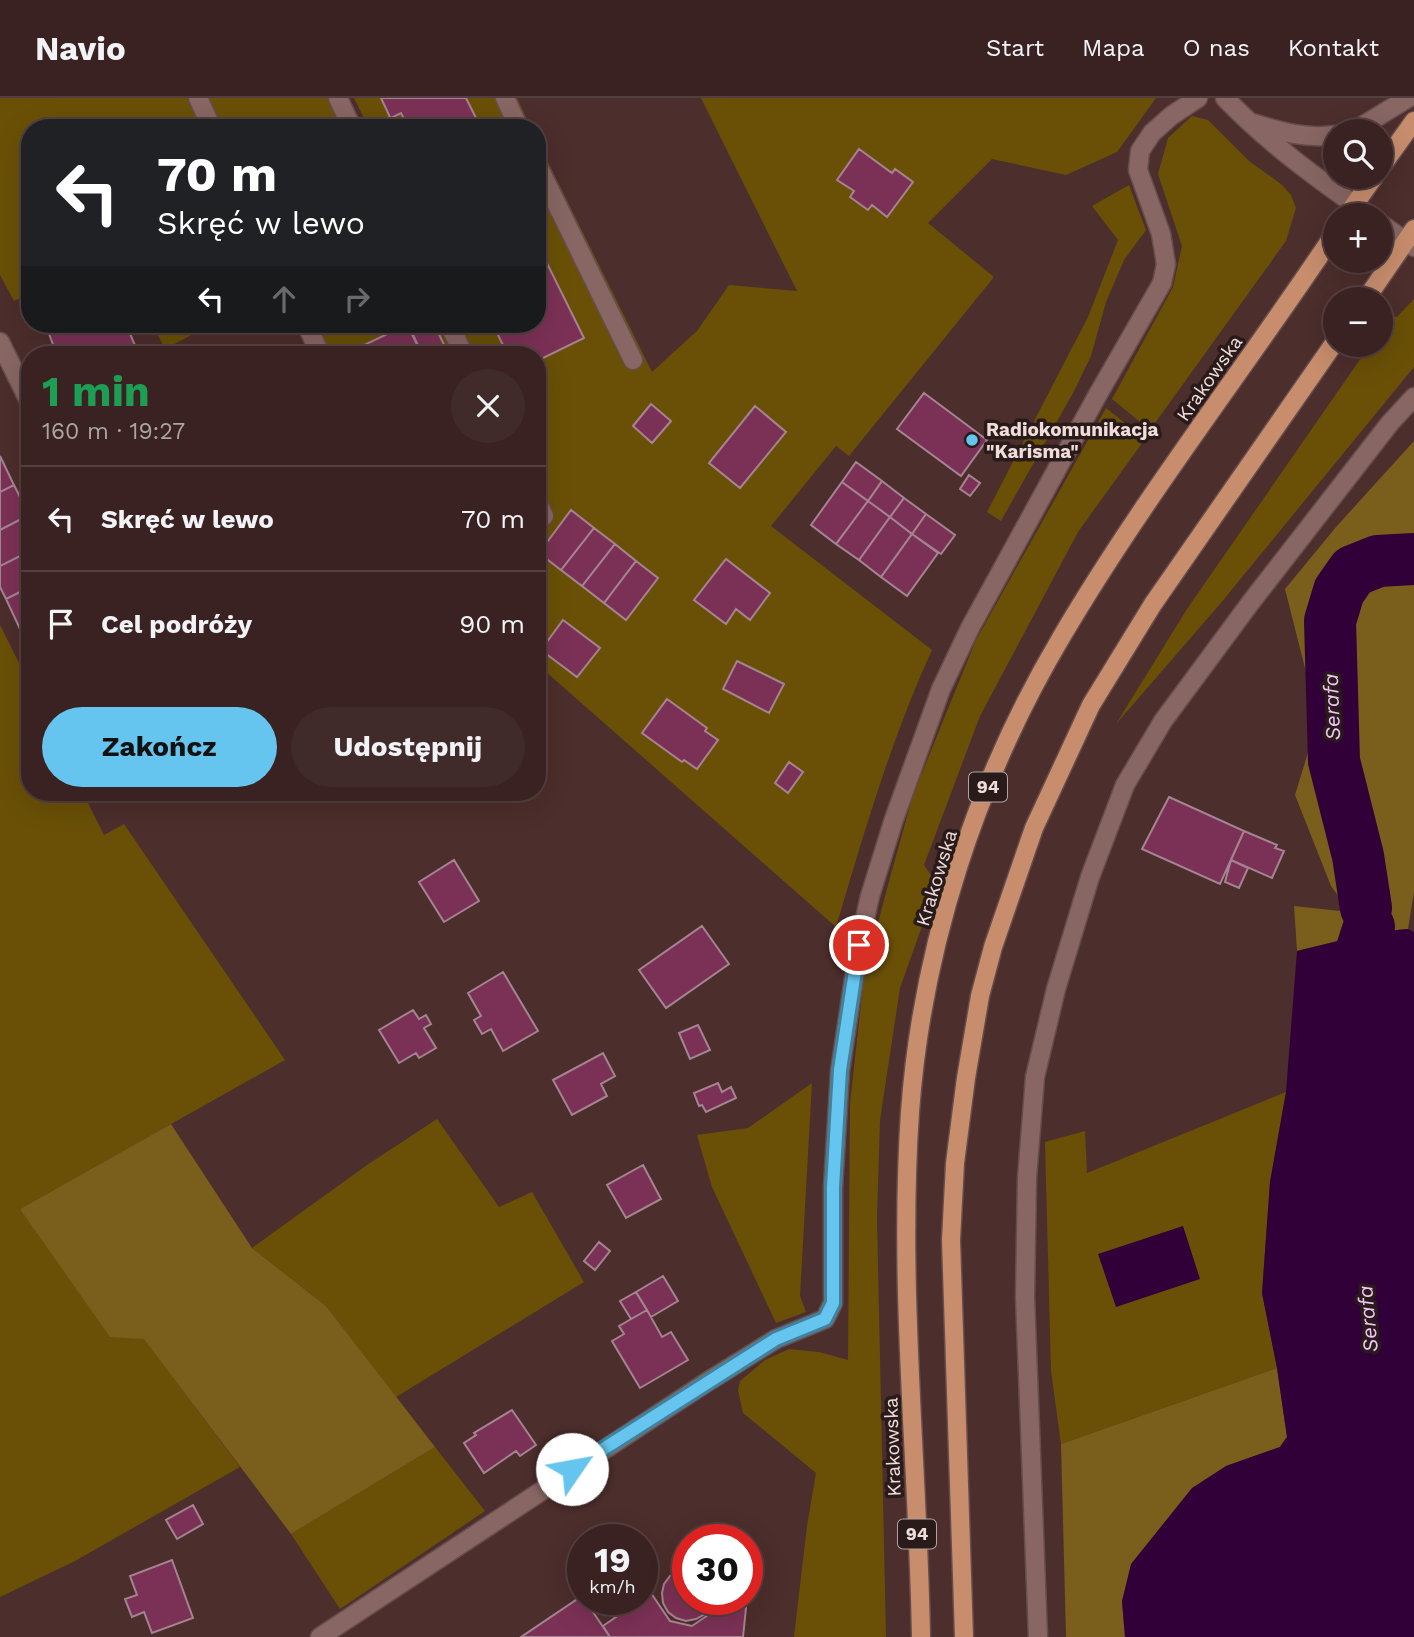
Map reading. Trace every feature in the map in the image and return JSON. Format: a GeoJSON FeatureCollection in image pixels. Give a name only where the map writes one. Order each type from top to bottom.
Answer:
{"type":"FeatureCollection","features":[{"type":"Feature","properties":{"kind":"main road"},"geometry":{"type":"LineString","coordinates":[[1393,150],[1414,121]]}},
{"type":"Feature","properties":{"kind":"main road"},"geometry":{"type":"LineString","coordinates":[[1375,287],[1411,239]]}},
{"type":"Feature","properties":{"kind":"main road","name":"Krakowska"},"geometry":{"type":"LineString","coordinates":[[921,1637],[906,1205],[911,1110],[928,986],[963,853],[992,776],[1018,718],[1060,638],[1173,466],[1323,250]]}},
{"type":"Feature","properties":{"kind":"main road","name":"94"},"geometry":{"type":"LineString","coordinates":[[964,1637],[951,1240],[955,1163],[966,1078],[993,947],[1034,828],[1091,705],[1153,604],[1325,357]]}},
{"type":"Feature","properties":{"kind":"street"},"geometry":{"type":"LineString","coordinates":[[198,98],[208,119]]}},
{"type":"Feature","properties":{"kind":"street"},"geometry":{"type":"LineString","coordinates":[[338,98],[348,119]]}},
{"type":"Feature","properties":{"kind":"street"},"geometry":{"type":"LineString","coordinates":[[505,98],[515,119]]}},
{"type":"Feature","properties":{"kind":"street"},"geometry":{"type":"LineString","coordinates":[[320,1637],[549,1484],[776,1339],[825,1319],[833,1303],[833,1187],[840,1070],[859,945],[870,896],[917,752],[970,628],[1097,396],[1162,284],[1166,264],[1161,234],[1138,170],[1140,152],[1152,133],[1198,98]]}},
{"type":"Feature","properties":{"kind":"street"},"geometry":{"type":"LineString","coordinates":[[1225,98],[1247,121],[1346,203]]}},
{"type":"Feature","properties":{"kind":"street"},"geometry":{"type":"LineString","coordinates":[[1374,119],[1408,98]]}},
{"type":"Feature","properties":{"kind":"street"},"geometry":{"type":"LineString","coordinates":[[1247,121],[1293,135],[1323,137]]}},
{"type":"Feature","properties":{"kind":"street"},"geometry":{"type":"LineString","coordinates":[[546,182],[633,360]]}},
{"type":"Feature","properties":{"kind":"street"},"geometry":{"type":"LineString","coordinates":[[1393,230],[1411,239]]}},
{"type":"Feature","properties":{"kind":"street"},"geometry":{"type":"LineString","coordinates":[[0,342],[21,385]]}},
{"type":"Feature","properties":{"kind":"street"},"geometry":{"type":"LineString","coordinates":[[1038,1637],[1025,1297],[1027,1178],[1035,1077],[1056,989],[1090,877],[1125,785],[1163,721],[1251,602],[1390,423],[1414,397]]}},
{"type":"Feature","properties":{"kind":"shaded area"},"geometry":{"type":"Polygon","coordinates":[[[0,98],[189,98],[199,119],[21,119],[21,298],[14,301],[0,275],[0,98]]]}},
{"type":"Feature","properties":{"kind":"shaded area"},"geometry":{"type":"Polygon","coordinates":[[[207,98],[328,98],[338,119],[218,119],[207,98]]]}},
{"type":"Feature","properties":{"kind":"shaded area"},"geometry":{"type":"Polygon","coordinates":[[[354,98],[517,98],[527,119],[364,119],[354,98]]]}},
{"type":"Feature","properties":{"kind":"shaded area"},"geometry":{"type":"Polygon","coordinates":[[[701,98],[1156,98],[1117,152],[1066,175],[992,159],[928,223],[994,277],[849,456],[836,446],[771,526],[932,650],[891,752],[836,927],[546,672],[546,346],[325,346],[318,333],[546,333],[546,158],[652,372],[697,331],[729,285],[797,291],[701,98]]]}},
{"type":"Feature","properties":{"kind":"shaded area"},"geometry":{"type":"Polygon","coordinates":[[[1192,116],[1208,120],[1249,161],[1281,184],[1291,195],[1296,208],[1286,241],[1150,430],[1112,399],[1173,287],[1182,246],[1158,174],[1168,138],[1192,116]]]}},
{"type":"Feature","properties":{"kind":"shaded area"},"geometry":{"type":"Polygon","coordinates":[[[1129,185],[1146,230],[1124,260],[1106,302],[1091,356],[1073,393],[1001,521],[987,512],[1088,317],[1118,240],[1092,206],[1129,185]]]}},
{"type":"Feature","properties":{"kind":"shaded area"},"geometry":{"type":"Polygon","coordinates":[[[1414,299],[1414,367],[1220,604],[1116,724],[1187,609],[1362,357],[1393,357],[1393,316],[1397,317],[1414,299]]]}},
{"type":"Feature","properties":{"kind":"shaded area"},"geometry":{"type":"Polygon","coordinates":[[[157,333],[195,333],[171,346],[163,346],[157,333]]]}},
{"type":"Feature","properties":{"kind":"shaded area"},"geometry":{"type":"Polygon","coordinates":[[[1106,408],[1145,439],[1078,532],[980,716],[924,865],[937,884],[900,988],[880,1120],[877,1218],[886,1637],[794,1637],[816,1473],[743,1413],[738,1390],[740,1381],[765,1360],[789,1349],[819,1352],[848,1360],[850,1103],[864,977],[888,885],[913,795],[976,640],[1106,408]]]}},
{"type":"Feature","properties":{"kind":"shaded area"},"geometry":{"type":"Polygon","coordinates":[[[1414,441],[1414,892],[1408,929],[1375,932],[1297,951],[1294,906],[1350,912],[1331,886],[1295,795],[1313,736],[1307,676],[1285,589],[1336,527],[1414,441]]]}},
{"type":"Feature","properties":{"kind":"shaded area"},"geometry":{"type":"Polygon","coordinates":[[[0,625],[21,667],[21,801],[87,801],[104,835],[124,824],[285,1060],[20,1209],[144,1338],[240,1467],[75,1561],[0,1597],[0,625]]]}},
{"type":"Feature","properties":{"kind":"shaded area"},"geometry":{"type":"Polygon","coordinates":[[[812,1083],[800,1296],[806,1312],[776,1323],[712,1187],[697,1135],[748,1128],[812,1083]]]}},
{"type":"Feature","properties":{"kind":"shaded area"},"geometry":{"type":"Polygon","coordinates":[[[1286,1092],[1270,1182],[1262,1293],[1277,1368],[1061,1444],[1051,1371],[1045,1142],[1085,1131],[1087,1173],[1286,1092]]]}},
{"type":"Feature","properties":{"kind":"shaded area"},"geometry":{"type":"Polygon","coordinates":[[[437,1119],[499,1207],[532,1192],[584,1282],[396,1397],[326,1306],[252,1248],[367,1165],[437,1119]]]}},
{"type":"Feature","properties":{"kind":"shaded area"},"geometry":{"type":"Polygon","coordinates":[[[171,1124],[252,1248],[326,1306],[435,1447],[291,1534],[144,1339],[110,1337],[20,1209],[171,1124]]]}},
{"type":"Feature","properties":{"kind":"shaded area"},"geometry":{"type":"Polygon","coordinates":[[[1277,1368],[1287,1437],[1280,1447],[1226,1466],[1122,1601],[1125,1637],[1066,1637],[1061,1444],[1277,1368]]]}},
{"type":"Feature","properties":{"kind":"shaded area"},"geometry":{"type":"Polygon","coordinates":[[[435,1447],[485,1511],[340,1609],[291,1534],[435,1447]]]}},
{"type":"Feature","properties":{"kind":"water"},"geometry":{"type":"Polygon","coordinates":[[[1408,929],[1414,932],[1414,1637],[1125,1637],[1122,1601],[1131,1564],[1192,1488],[1226,1466],[1280,1447],[1287,1437],[1262,1293],[1270,1182],[1286,1092],[1297,951],[1375,932],[1408,929]]]}},
{"type":"Feature","properties":{"kind":"water"},"geometry":{"type":"Polygon","coordinates":[[[1183,1226],[1200,1279],[1116,1307],[1098,1254],[1183,1226]]]}},
{"type":"Feature","properties":{"kind":"building"},"geometry":{"type":"Polygon","coordinates":[[[381,98],[466,98],[476,119],[404,119],[401,113],[385,119],[390,117],[381,98]]]}},
{"type":"Feature","properties":{"kind":"building"},"geometry":{"type":"Polygon","coordinates":[[[859,149],[892,173],[895,169],[913,182],[887,217],[872,205],[868,210],[850,197],[854,191],[837,180],[859,149]]]}},
{"type":"Feature","properties":{"kind":"building"},"geometry":{"type":"Polygon","coordinates":[[[546,261],[584,338],[546,357],[546,346],[504,346],[497,333],[546,333],[546,261]]]}},
{"type":"Feature","properties":{"kind":"building"},"geometry":{"type":"Polygon","coordinates":[[[49,333],[130,333],[135,346],[54,346],[49,333]]]}},
{"type":"Feature","properties":{"kind":"building"},"geometry":{"type":"Polygon","coordinates":[[[389,333],[412,333],[418,346],[362,346],[389,333]]]}},
{"type":"Feature","properties":{"kind":"building"},"geometry":{"type":"Polygon","coordinates":[[[411,333],[438,333],[445,346],[418,346],[411,333]]]}},
{"type":"Feature","properties":{"kind":"building"},"geometry":{"type":"Polygon","coordinates":[[[924,393],[987,440],[961,476],[897,429],[924,393]]]}},
{"type":"Feature","properties":{"kind":"building"},"geometry":{"type":"Polygon","coordinates":[[[651,404],[671,421],[652,443],[633,426],[651,404]]]}},
{"type":"Feature","properties":{"kind":"building"},"geometry":{"type":"Polygon","coordinates":[[[755,406],[786,432],[740,488],[709,463],[755,406]]]}},
{"type":"Feature","properties":{"kind":"building"},"geometry":{"type":"Polygon","coordinates":[[[0,456],[14,485],[0,492],[0,456]]]}},
{"type":"Feature","properties":{"kind":"building"},"geometry":{"type":"Polygon","coordinates":[[[856,462],[882,481],[868,501],[842,482],[856,462]]]}},
{"type":"Feature","properties":{"kind":"building"},"geometry":{"type":"Polygon","coordinates":[[[969,475],[980,483],[970,496],[960,489],[969,475]]]}},
{"type":"Feature","properties":{"kind":"building"},"geometry":{"type":"Polygon","coordinates":[[[882,481],[904,498],[890,517],[868,501],[882,481]]]}},
{"type":"Feature","properties":{"kind":"building"},"geometry":{"type":"Polygon","coordinates":[[[842,482],[868,501],[836,544],[811,525],[842,482]]]}},
{"type":"Feature","properties":{"kind":"building"},"geometry":{"type":"Polygon","coordinates":[[[14,485],[21,499],[21,519],[0,530],[0,492],[14,485]]]}},
{"type":"Feature","properties":{"kind":"building"},"geometry":{"type":"Polygon","coordinates":[[[904,498],[926,514],[912,534],[890,517],[904,498]]]}},
{"type":"Feature","properties":{"kind":"building"},"geometry":{"type":"Polygon","coordinates":[[[868,501],[890,517],[859,560],[836,544],[868,501]]]}},
{"type":"Feature","properties":{"kind":"building"},"geometry":{"type":"Polygon","coordinates":[[[571,510],[594,528],[561,570],[546,558],[546,544],[571,510]]]}},
{"type":"Feature","properties":{"kind":"building"},"geometry":{"type":"Polygon","coordinates":[[[926,514],[955,535],[941,554],[912,534],[926,514]]]}},
{"type":"Feature","properties":{"kind":"building"},"geometry":{"type":"Polygon","coordinates":[[[890,517],[912,534],[881,577],[859,560],[890,517]]]}},
{"type":"Feature","properties":{"kind":"building"},"geometry":{"type":"Polygon","coordinates":[[[21,519],[21,556],[0,566],[0,530],[21,519]]]}},
{"type":"Feature","properties":{"kind":"building"},"geometry":{"type":"Polygon","coordinates":[[[594,528],[615,544],[582,586],[561,570],[594,528]]]}},
{"type":"Feature","properties":{"kind":"building"},"geometry":{"type":"Polygon","coordinates":[[[912,534],[938,553],[907,596],[881,577],[912,534]]]}},
{"type":"Feature","properties":{"kind":"building"},"geometry":{"type":"Polygon","coordinates":[[[615,544],[636,561],[604,603],[582,586],[615,544]]]}},
{"type":"Feature","properties":{"kind":"building"},"geometry":{"type":"Polygon","coordinates":[[[21,556],[21,592],[6,599],[0,587],[0,566],[21,556]]]}},
{"type":"Feature","properties":{"kind":"building"},"geometry":{"type":"Polygon","coordinates":[[[726,559],[770,593],[750,620],[736,609],[726,624],[694,600],[726,559]]]}},
{"type":"Feature","properties":{"kind":"building"},"geometry":{"type":"Polygon","coordinates":[[[636,561],[658,578],[626,620],[604,603],[636,561]]]}},
{"type":"Feature","properties":{"kind":"building"},"geometry":{"type":"Polygon","coordinates":[[[21,592],[21,629],[20,629],[6,599],[21,592]]]}},
{"type":"Feature","properties":{"kind":"building"},"geometry":{"type":"Polygon","coordinates":[[[563,620],[600,648],[577,677],[546,654],[546,643],[563,620]]]}},
{"type":"Feature","properties":{"kind":"building"},"geometry":{"type":"Polygon","coordinates":[[[737,661],[784,684],[769,713],[723,689],[737,661]]]}},
{"type":"Feature","properties":{"kind":"building"},"geometry":{"type":"Polygon","coordinates":[[[667,699],[707,728],[705,731],[718,740],[697,769],[684,760],[682,762],[642,733],[667,699]]]}},
{"type":"Feature","properties":{"kind":"building"},"geometry":{"type":"Polygon","coordinates":[[[789,762],[803,772],[788,793],[775,783],[789,762]]]}},
{"type":"Feature","properties":{"kind":"building"},"geometry":{"type":"Polygon","coordinates":[[[1169,797],[1244,831],[1220,884],[1142,849],[1169,797]]]}},
{"type":"Feature","properties":{"kind":"building"},"geometry":{"type":"Polygon","coordinates":[[[1244,831],[1277,845],[1275,848],[1284,851],[1272,878],[1231,860],[1244,831]]]}},
{"type":"Feature","properties":{"kind":"building"},"geometry":{"type":"Polygon","coordinates":[[[454,860],[479,901],[444,922],[419,882],[454,860]]]}},
{"type":"Feature","properties":{"kind":"building"},"geometry":{"type":"Polygon","coordinates":[[[1231,860],[1248,868],[1239,888],[1225,882],[1231,860]]]}},
{"type":"Feature","properties":{"kind":"building"},"geometry":{"type":"Polygon","coordinates":[[[702,926],[729,964],[666,1008],[639,970],[702,926]]]}},
{"type":"Feature","properties":{"kind":"building"},"geometry":{"type":"Polygon","coordinates":[[[503,972],[538,1031],[503,1051],[491,1029],[482,1034],[474,1020],[481,1016],[468,993],[503,972]]]}},
{"type":"Feature","properties":{"kind":"building"},"geometry":{"type":"Polygon","coordinates":[[[413,1010],[419,1019],[426,1015],[431,1024],[424,1028],[436,1048],[419,1058],[416,1053],[399,1063],[379,1030],[413,1010]]]}},
{"type":"Feature","properties":{"kind":"building"},"geometry":{"type":"Polygon","coordinates":[[[698,1025],[710,1050],[690,1059],[679,1033],[698,1025]]]}},
{"type":"Feature","properties":{"kind":"building"},"geometry":{"type":"Polygon","coordinates":[[[603,1053],[615,1076],[601,1084],[607,1096],[572,1115],[553,1080],[603,1053]]]}},
{"type":"Feature","properties":{"kind":"building"},"geometry":{"type":"Polygon","coordinates":[[[718,1083],[722,1092],[731,1087],[736,1098],[706,1112],[702,1105],[699,1106],[694,1093],[718,1083]]]}},
{"type":"Feature","properties":{"kind":"building"},"geometry":{"type":"Polygon","coordinates":[[[643,1165],[661,1199],[626,1218],[607,1185],[643,1165]]]}},
{"type":"Feature","properties":{"kind":"building"},"geometry":{"type":"Polygon","coordinates":[[[599,1242],[610,1251],[595,1270],[584,1261],[599,1242]]]}},
{"type":"Feature","properties":{"kind":"building"},"geometry":{"type":"Polygon","coordinates":[[[663,1276],[678,1301],[651,1317],[636,1292],[663,1276]]]}},
{"type":"Feature","properties":{"kind":"building"},"geometry":{"type":"Polygon","coordinates":[[[636,1292],[647,1310],[631,1319],[620,1301],[636,1292]]]}},
{"type":"Feature","properties":{"kind":"building"},"geometry":{"type":"Polygon","coordinates":[[[647,1310],[662,1337],[671,1332],[688,1360],[640,1388],[612,1341],[624,1334],[619,1326],[647,1310]]]}},
{"type":"Feature","properties":{"kind":"building"},"geometry":{"type":"Polygon","coordinates":[[[512,1410],[536,1445],[520,1456],[516,1451],[484,1473],[464,1443],[476,1435],[474,1433],[512,1410]]]}},
{"type":"Feature","properties":{"kind":"building"},"geometry":{"type":"Polygon","coordinates":[[[193,1505],[203,1524],[177,1539],[166,1520],[193,1505]]]}},
{"type":"Feature","properties":{"kind":"building"},"geometry":{"type":"Polygon","coordinates":[[[172,1560],[193,1618],[152,1633],[144,1612],[132,1617],[125,1599],[137,1595],[130,1576],[172,1560]]]}},
{"type":"Feature","properties":{"kind":"building"},"geometry":{"type":"Polygon","coordinates":[[[672,1575],[672,1615],[663,1603],[662,1593],[672,1575]]]}},
{"type":"Feature","properties":{"kind":"building"},"geometry":{"type":"Polygon","coordinates":[[[658,1603],[670,1621],[692,1626],[708,1615],[745,1615],[743,1637],[610,1637],[603,1626],[619,1615],[658,1615],[658,1603]]]}},
{"type":"Feature","properties":{"kind":"building"},"geometry":{"type":"Polygon","coordinates":[[[567,1606],[567,1615],[595,1615],[610,1637],[521,1637],[567,1606]]]}},
{"type":"Feature","properties":{"kind":"building"},"geometry":{"type":"Polygon","coordinates":[[[672,1615],[703,1615],[686,1621],[672,1615]]]}},
{"type":"Feature","properties":{"kind":"waterway","name":"Serafa"},"geometry":{"type":"LineString","coordinates":[[1366,908],[1358,856],[1334,761],[1330,621],[1339,591],[1353,571],[1378,561],[1414,559]]}},
{"type":"Feature","properties":{"kind":"waterway","name":"Serafa"},"geometry":{"type":"LineString","coordinates":[[1344,1004],[1369,927]]}},
{"type":"Feature","properties":{"kind":"place","name":"Radiokomunikacja \"Karisma\""},"geometry":{"type":"Point","coordinates":[972,440]}},
{"type":"Feature","properties":{"kind":"route"},"geometry":{"type":"LineString","coordinates":[[572,1469],[776,1339],[825,1319],[833,1303],[833,1187],[840,1070],[859,945]]}}]}
